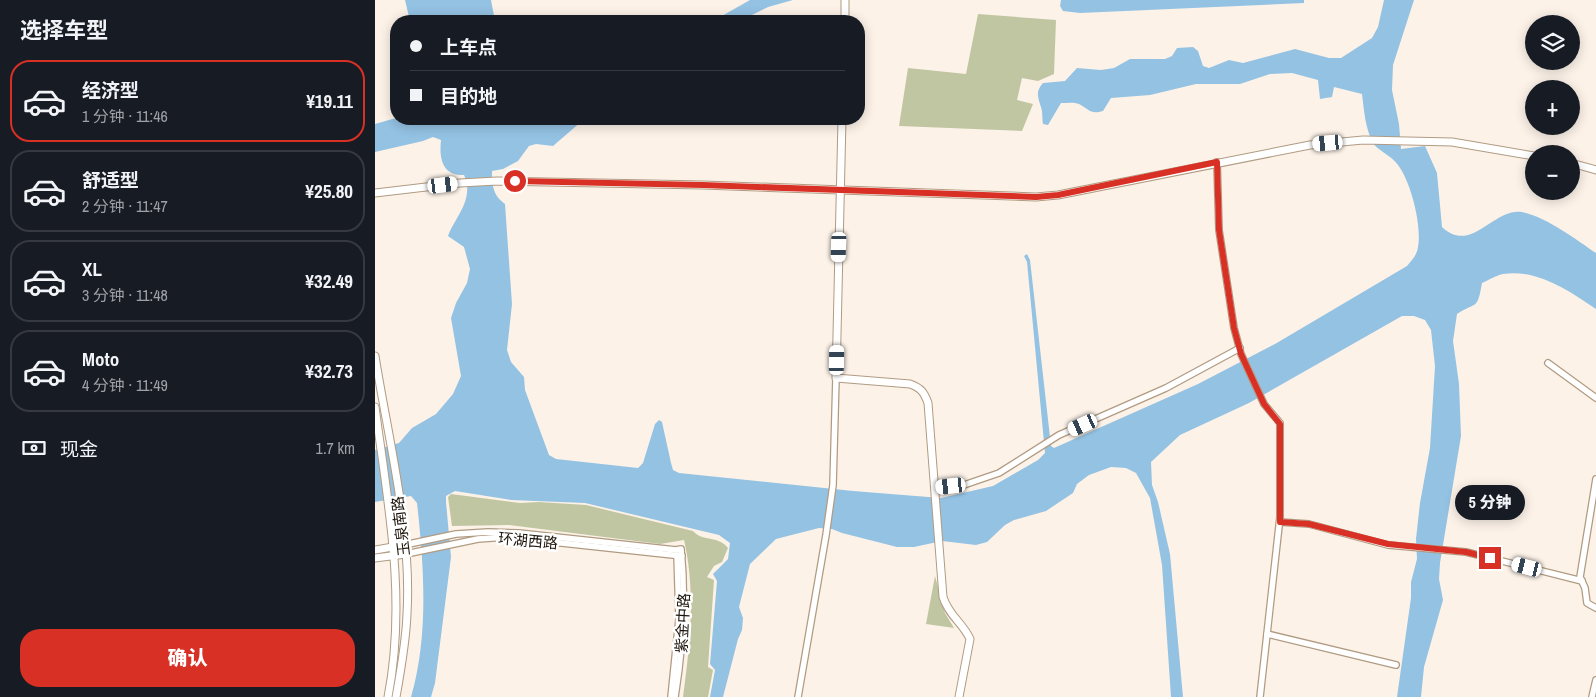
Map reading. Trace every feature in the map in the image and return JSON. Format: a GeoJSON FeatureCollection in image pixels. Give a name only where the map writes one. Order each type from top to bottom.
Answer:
{"type":"FeatureCollection","features":[{"type":"Feature","properties":{"kind":"street"},"geometry":{"type":"LineString","coordinates":[[845,0],[845,15]]}},
{"type":"Feature","properties":{"kind":"street"},"geometry":{"type":"LineString","coordinates":[[798,697],[833,485],[842,125]]}},
{"type":"Feature","properties":{"kind":"street"},"geometry":{"type":"LineString","coordinates":[[375,193],[460,183],[497,181],[703,185],[1015,197],[1058,195],[1310,145],[1363,140],[1405,139],[1452,142],[1525,154]]}},
{"type":"Feature","properties":{"kind":"street"},"geometry":{"type":"LineString","coordinates":[[1217,162],[1219,230],[1234,328],[1240,351],[1264,404],[1280,424],[1280,522],[1259,697]]}},
{"type":"Feature","properties":{"kind":"street"},"geometry":{"type":"LineString","coordinates":[[1580,166],[1596,170]]}},
{"type":"Feature","properties":{"kind":"street"},"geometry":{"type":"LineString","coordinates":[[935,489],[961,486],[999,473],[1059,435],[1166,388],[1240,351]]}},
{"type":"Feature","properties":{"kind":"street","name":"玉泉南路"},"geometry":{"type":"LineString","coordinates":[[375,356],[377,408],[375,423],[380,445],[395,556],[397,635],[388,697]]}},
{"type":"Feature","properties":{"kind":"street"},"geometry":{"type":"LineString","coordinates":[[1548,364],[1596,398]]}},
{"type":"Feature","properties":{"kind":"street"},"geometry":{"type":"LineString","coordinates":[[837,378],[910,384],[925,393],[928,403],[943,597],[947,610],[970,639],[959,697]]}},
{"type":"Feature","properties":{"kind":"street","name":"玉泉南路"},"geometry":{"type":"LineString","coordinates":[[377,408],[387,422],[391,442],[406,554],[407,612],[396,697]]}},
{"type":"Feature","properties":{"kind":"street"},"geometry":{"type":"LineString","coordinates":[[375,423],[387,422]]}},
{"type":"Feature","properties":{"kind":"street"},"geometry":{"type":"LineString","coordinates":[[1596,479],[1594,502],[1580,570],[1587,603],[1596,608]]}},
{"type":"Feature","properties":{"kind":"street"},"geometry":{"type":"LineString","coordinates":[[1280,522],[1309,524],[1381,543],[1472,554],[1582,581]]}},
{"type":"Feature","properties":{"kind":"street","name":"环湖西路"},"geometry":{"type":"LineString","coordinates":[[375,550],[394,548],[456,534],[519,533],[679,553]]}},
{"type":"Feature","properties":{"kind":"street","name":"环湖西路"},"geometry":{"type":"LineString","coordinates":[[375,558],[406,554],[455,542],[506,537],[679,553]]}},
{"type":"Feature","properties":{"kind":"street","name":"紫金中路"},"geometry":{"type":"LineString","coordinates":[[671,697],[679,619],[679,553]]}},
{"type":"Feature","properties":{"kind":"street","name":"紫金中路"},"geometry":{"type":"LineString","coordinates":[[675,697],[685,590],[679,553]]}},
{"type":"Feature","properties":{"kind":"street"},"geometry":{"type":"LineString","coordinates":[[1267,634],[1397,665]]}},
{"type":"Feature","properties":{"kind":"street"},"geometry":{"type":"LineString","coordinates":[[1592,697],[1596,680]]}},
{"type":"Feature","properties":{"kind":"green space"},"geometry":{"type":"Polygon","coordinates":[[[978,14],[1056,20],[1054,74],[1038,81],[1022,78],[1017,100],[1033,104],[1022,131],[899,126],[908,68],[966,74],[978,14]]]}},
{"type":"Feature","properties":{"kind":"green space"},"geometry":{"type":"Polygon","coordinates":[[[451,494],[520,503],[539,502],[586,505],[693,531],[701,536],[720,541],[724,544],[728,548],[722,562],[714,566],[707,577],[714,580],[708,667],[713,670],[708,697],[683,697],[691,618],[690,579],[684,540],[660,544],[509,525],[452,526],[448,497],[451,494]]]}},
{"type":"Feature","properties":{"kind":"green space"},"geometry":{"type":"Polygon","coordinates":[[[935,576],[945,613],[954,628],[926,624],[935,576]]]}},
{"type":"Feature","properties":{"kind":"water"},"geometry":{"type":"Polygon","coordinates":[[[405,0],[491,0],[494,15],[409,15],[405,0]]]}},
{"type":"Feature","properties":{"kind":"water"},"geometry":{"type":"Polygon","coordinates":[[[750,0],[793,0],[768,7],[752,15],[724,15],[750,0]]]}},
{"type":"Feature","properties":{"kind":"water"},"geometry":{"type":"Polygon","coordinates":[[[1061,0],[1304,0],[1304,3],[1080,13],[1063,11],[1060,6],[1061,0]]]}},
{"type":"Feature","properties":{"kind":"water"},"geometry":{"type":"Polygon","coordinates":[[[1384,0],[1414,0],[1393,65],[1392,90],[1399,124],[1401,149],[1425,146],[1437,173],[1442,227],[1453,234],[1463,236],[1473,233],[1502,216],[1512,212],[1522,212],[1551,223],[1596,253],[1596,309],[1553,283],[1541,278],[1516,273],[1501,275],[1482,283],[1477,302],[1457,314],[1453,341],[1459,384],[1461,436],[1440,563],[1439,579],[1443,600],[1424,667],[1421,697],[1397,697],[1411,598],[1411,582],[1417,559],[1416,539],[1420,503],[1430,448],[1435,366],[1431,330],[1425,320],[1414,316],[1402,316],[1249,403],[1180,435],[1151,462],[1152,485],[1158,502],[1170,554],[1183,697],[1171,697],[1162,565],[1150,498],[1136,473],[1126,468],[1111,467],[1089,475],[1077,484],[1073,493],[1046,511],[1014,520],[1005,525],[987,542],[976,545],[942,541],[914,547],[897,547],[832,529],[819,528],[776,539],[750,564],[739,607],[743,618],[742,630],[723,697],[710,697],[715,670],[710,664],[717,581],[713,574],[728,559],[730,543],[719,535],[585,503],[511,500],[455,491],[446,496],[451,557],[435,683],[431,697],[411,697],[421,649],[423,625],[422,551],[417,503],[411,496],[375,502],[375,450],[399,443],[412,428],[436,414],[453,394],[461,376],[451,318],[456,303],[467,283],[470,269],[464,247],[448,236],[466,200],[467,184],[464,175],[457,175],[443,165],[441,140],[433,137],[375,152],[375,124],[390,120],[390,125],[577,125],[553,146],[536,144],[529,146],[518,161],[503,169],[492,171],[494,190],[505,204],[512,304],[507,350],[511,362],[524,377],[525,390],[549,455],[556,459],[638,468],[643,463],[655,424],[659,420],[662,422],[673,470],[679,473],[941,498],[993,486],[1038,460],[1045,453],[1027,262],[1024,256],[1027,254],[1030,260],[1051,446],[1054,448],[1198,384],[1275,344],[1407,266],[1417,250],[1419,238],[1417,216],[1411,193],[1398,165],[1377,148],[1370,137],[1364,113],[1362,94],[1334,87],[1332,97],[1320,99],[1318,80],[1292,73],[1270,74],[1240,84],[1196,84],[1150,95],[1111,98],[1103,111],[1099,112],[1092,112],[1077,103],[1061,103],[1048,125],[1043,124],[1038,95],[1043,83],[1065,81],[1077,68],[1101,70],[1114,68],[1130,59],[1165,59],[1172,56],[1177,48],[1193,47],[1198,51],[1203,66],[1209,68],[1229,60],[1243,63],[1295,49],[1329,58],[1341,58],[1372,38],[1378,27],[1384,0]]]}},
{"type":"Feature","properties":{"kind":"route"},"geometry":{"type":"LineString","coordinates":[[515,181],[703,185],[1036,197],[1058,195],[1217,162],[1219,230],[1234,328],[1241,354],[1264,404],[1280,424],[1280,522],[1309,524],[1381,543],[1466,552],[1490,558]]}}]}
